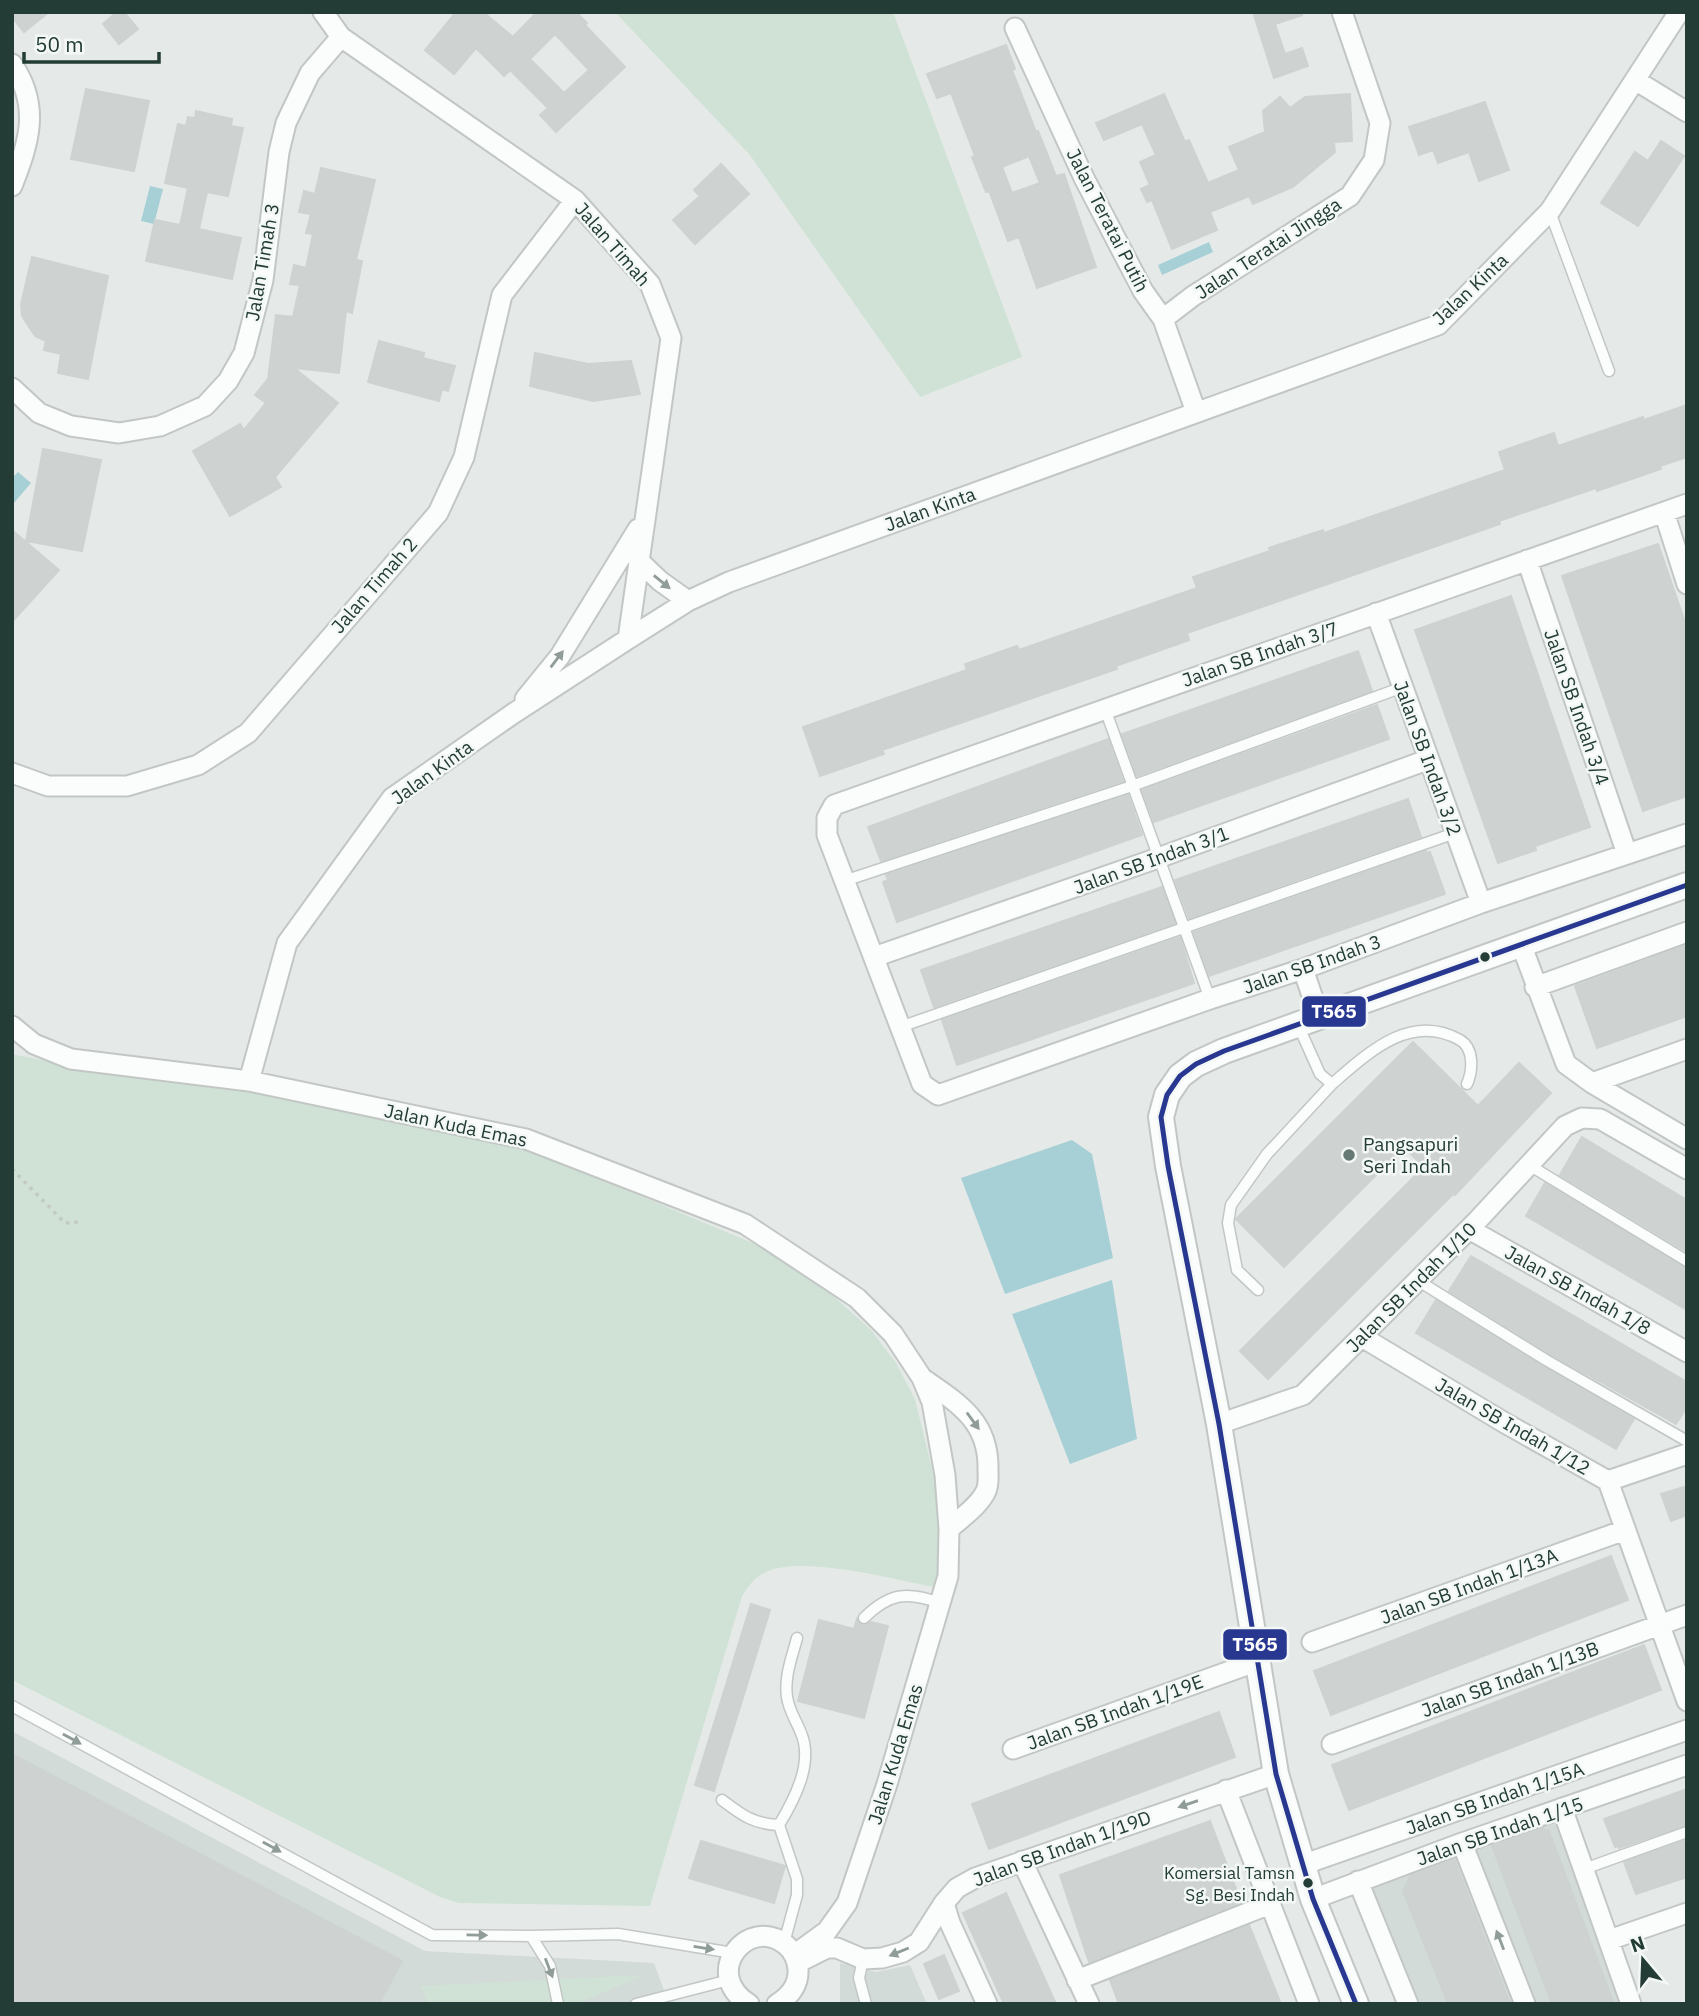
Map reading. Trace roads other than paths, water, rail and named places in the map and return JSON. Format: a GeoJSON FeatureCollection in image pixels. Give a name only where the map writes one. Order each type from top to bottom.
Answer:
{"type":"FeatureCollection","features":[{"type":"Feature","properties":{"kind":"street","name":"Jalan Timah"},"geometry":{"type":"LineString","coordinates":[[323,12],[341,37],[575,200],[650,284],[671,338],[643,519],[628,639]]}},
{"type":"Feature","properties":{"kind":"street","name":"Jalan Teratai Jingga"},"geometry":{"type":"LineString","coordinates":[[1163,318],[1350,196],[1374,160],[1380,123],[1342,12]]}},
{"type":"Feature","properties":{"kind":"street","name":"Jalan Kinta"},"geometry":{"type":"LineString","coordinates":[[249,1081],[287,943],[392,798],[514,713],[628,639],[688,601],[729,582],[1438,325],[1550,211],[1679,12]]}},
{"type":"Feature","properties":{"kind":"street","name":"Jalan Teratai Putih"},"geometry":{"type":"LineString","coordinates":[[1015,28],[1084,178],[1143,291],[1163,318],[1196,412]]}},
{"type":"Feature","properties":{"kind":"street","name":"Jalan Timah 3"},"geometry":{"type":"LineString","coordinates":[[12,388],[39,413],[71,426],[119,433],[160,426],[205,406],[228,382],[244,353],[263,280],[279,152],[286,123],[310,73],[341,37]]}},
{"type":"Feature","properties":{"kind":"street"},"geometry":{"type":"LineString","coordinates":[[12,64],[27,97],[31,129],[12,186]]}},
{"type":"Feature","properties":{"kind":"street"},"geometry":{"type":"LineString","coordinates":[[1635,80],[1687,112]]}},
{"type":"Feature","properties":{"kind":"street","name":"Jalan Timah 2"},"geometry":{"type":"LineString","coordinates":[[12,773],[48,786],[127,786],[198,765],[248,733],[438,513],[464,457],[502,295],[575,200]]}},
{"type":"Feature","properties":{"kind":"street","name":"Jalan SB Indah 3/7"},"geometry":{"type":"LineString","coordinates":[[844,881],[827,835],[827,818],[834,805],[1687,504]]}},
{"type":"Feature","properties":{"kind":"street"},"geometry":{"type":"LineString","coordinates":[[1664,512],[1687,584]]}},
{"type":"Feature","properties":{"kind":"street"},"geometry":{"type":"LineString","coordinates":[[514,713],[560,656],[643,519]]}},
{"type":"Feature","properties":{"kind":"street"},"geometry":{"type":"LineString","coordinates":[[638,560],[660,581],[688,601]]}},
{"type":"Feature","properties":{"kind":"street","name":"Jalan SB Indah 3/4"},"geometry":{"type":"LineString","coordinates":[[1527,560],[1628,854]]}},
{"type":"Feature","properties":{"kind":"street","name":"Jalan SB Indah 3/2"},"geometry":{"type":"LineString","coordinates":[[1376,613],[1481,903]]}},
{"type":"Feature","properties":{"kind":"street","name":"Jalan SB Indah 3/1"},"geometry":{"type":"LineString","coordinates":[[874,957],[1427,760]]}},
{"type":"Feature","properties":{"kind":"street","name":"Jalan SB Indah 3"},"geometry":{"type":"LineString","coordinates":[[900,1027],[922,1084],[939,1095],[1303,969],[1481,903],[1687,834]]}},
{"type":"Feature","properties":{"kind":"street"},"geometry":{"type":"LineString","coordinates":[[844,881],[900,1027]]}},
{"type":"Feature","properties":{"kind":"street"},"geometry":{"type":"LineString","coordinates":[[1356,2004],[1313,1899],[1276,1774],[1219,1424],[1168,1166],[1161,1117],[1167,1095],[1180,1076],[1196,1064],[1308,1020],[1687,885]]}},
{"type":"Feature","properties":{"kind":"street"},"geometry":{"type":"LineString","coordinates":[[1535,987],[1687,932]]}},
{"type":"Feature","properties":{"kind":"street"},"geometry":{"type":"LineString","coordinates":[[1521,944],[1566,1064],[1592,1083],[1687,1139]]}},
{"type":"Feature","properties":{"kind":"street"},"geometry":{"type":"LineString","coordinates":[[1303,969],[1308,1020]]}},
{"type":"Feature","properties":{"kind":"street","name":"Jalan Kuda Emas"},"geometry":{"type":"LineString","coordinates":[[12,1026],[34,1044],[71,1059],[249,1081],[526,1139],[745,1224],[857,1298],[892,1334],[922,1378],[932,1402],[945,1475],[949,1529],[948,1576],[887,1784],[847,1903],[827,1931],[793,1959]]}},
{"type":"Feature","properties":{"kind":"street"},"geometry":{"type":"LineString","coordinates":[[1592,1083],[1687,1048]]}},
{"type":"Feature","properties":{"kind":"street","name":"Jalan SB Indah 1/10"},"geometry":{"type":"LineString","coordinates":[[1219,1424],[1303,1395],[1418,1280],[1565,1126],[1582,1118],[1600,1119],[1687,1169]]}},
{"type":"Feature","properties":{"kind":"street","name":"Jalan SB Indah 1/8"},"geometry":{"type":"LineString","coordinates":[[1468,1228],[1687,1352]]}},
{"type":"Feature","properties":{"kind":"street","name":"Jalan SB Indah 1/12"},"geometry":{"type":"LineString","coordinates":[[1362,1337],[1504,1423],[1608,1481],[1687,1701]]}},
{"type":"Feature","properties":{"kind":"street","name":"Jalan Kuda Emas"},"geometry":{"type":"LineString","coordinates":[[922,1378],[962,1406],[985,1437],[988,1452],[987,1489],[972,1509],[949,1529]]}},
{"type":"Feature","properties":{"kind":"street"},"geometry":{"type":"LineString","coordinates":[[1608,1481],[1687,1454]]}},
{"type":"Feature","properties":{"kind":"street","name":"Jalan SB Indah 1/13A"},"geometry":{"type":"LineString","coordinates":[[1312,1642],[1625,1530]]}},
{"type":"Feature","properties":{"kind":"street","name":"Jalan SB Indah 1/13B"},"geometry":{"type":"LineString","coordinates":[[1332,1744],[1687,1615]]}},
{"type":"Feature","properties":{"kind":"street","name":"Jalan SB Indah 1/19E"},"geometry":{"type":"LineString","coordinates":[[1013,1749],[1258,1661]]}},
{"type":"Feature","properties":{"kind":"street","name":"Jalan SB Indah 1/15A"},"geometry":{"type":"LineString","coordinates":[[1303,1865],[1687,1730]]}},
{"type":"Feature","properties":{"kind":"street","name":"Jalan SB Indah 1/15"},"geometry":{"type":"LineString","coordinates":[[1313,1899],[1462,1843],[1687,1765]]}},
{"type":"Feature","properties":{"kind":"street","name":"Jalan SB Indah 1/19D"},"geometry":{"type":"LineString","coordinates":[[793,1959],[827,1948],[837,1948],[863,1959],[882,1958],[903,1952],[919,1942],[957,1888],[975,1878],[1276,1774]]}},
{"type":"Feature","properties":{"kind":"street"},"geometry":{"type":"LineString","coordinates":[[1226,1790],[1309,2004]]}},
{"type":"Feature","properties":{"kind":"street"},"geometry":{"type":"LineString","coordinates":[[1562,1808],[1631,2004]]}},
{"type":"Feature","properties":{"kind":"street"},"geometry":{"type":"LineString","coordinates":[[1462,1843],[1525,2004]]}},
{"type":"Feature","properties":{"kind":"street"},"geometry":{"type":"LineString","coordinates":[[1022,1861],[1088,2004]]}},
{"type":"Feature","properties":{"kind":"street"},"geometry":{"type":"LineString","coordinates":[[1358,1881],[1408,2004]]}},
{"type":"Feature","properties":{"kind":"street"},"geometry":{"type":"LineString","coordinates":[[944,1903],[950,1923],[987,2004]]}},
{"type":"Feature","properties":{"kind":"street"},"geometry":{"type":"LineString","coordinates":[[1077,1980],[1270,1904]]}},
{"type":"Feature","properties":{"kind":"street"},"geometry":{"type":"LineString","coordinates":[[1609,1940],[1687,1913]]}},
{"type":"Feature","properties":{"kind":"street"},"geometry":{"type":"LineString","coordinates":[[744,2002],[729,1980],[728,1966],[733,1953],[742,1944],[752,1938],[764,1937],[793,1959],[802,2004]]}},
{"type":"Feature","properties":{"kind":"street"},"geometry":{"type":"LineString","coordinates":[[777,2004],[794,1988],[793,1959]]}},
{"type":"Feature","properties":{"kind":"lane"},"geometry":{"type":"LineString","coordinates":[[1550,211],[1609,371]]}},
{"type":"Feature","properties":{"kind":"lane"},"geometry":{"type":"LineString","coordinates":[[844,881],[1132,786],[1403,687]]}},
{"type":"Feature","properties":{"kind":"lane"},"geometry":{"type":"LineString","coordinates":[[1105,709],[1210,999]]}},
{"type":"Feature","properties":{"kind":"lane"},"geometry":{"type":"LineString","coordinates":[[900,1027],[1455,833]]}},
{"type":"Feature","properties":{"kind":"lane"},"geometry":{"type":"LineString","coordinates":[[1308,1020],[1320,1074],[1332,1084]]}},
{"type":"Feature","properties":{"kind":"lane"},"geometry":{"type":"LineString","coordinates":[[1258,1290],[1237,1270],[1228,1223],[1231,1205],[1267,1154],[1332,1084],[1377,1047],[1395,1038],[1425,1029],[1444,1031],[1465,1042],[1471,1058],[1472,1072],[1467,1084]]}},
{"type":"Feature","properties":{"kind":"lane"},"geometry":{"type":"LineString","coordinates":[[1529,1165],[1687,1261]]}},
{"type":"Feature","properties":{"kind":"lane"},"geometry":{"type":"LineString","coordinates":[[1418,1280],[1546,1360],[1687,1441]]}},
{"type":"Feature","properties":{"kind":"lane"},"geometry":{"type":"LineString","coordinates":[[864,1618],[878,1604],[898,1596],[915,1594],[940,1603]]}},
{"type":"Feature","properties":{"kind":"lane"},"geometry":{"type":"LineString","coordinates":[[793,1959],[796,1879],[779,1825],[789,1808],[804,1769],[805,1748],[802,1733],[787,1700],[786,1684],[797,1638]]}},
{"type":"Feature","properties":{"kind":"lane"},"geometry":{"type":"LineString","coordinates":[[12,1706],[432,1935],[618,1934],[733,1953]]}},
{"type":"Feature","properties":{"kind":"lane"},"geometry":{"type":"LineString","coordinates":[[722,1800],[751,1821],[779,1825]]}},
{"type":"Feature","properties":{"kind":"lane"},"geometry":{"type":"LineString","coordinates":[[1584,1869],[1687,1832]]}},
{"type":"Feature","properties":{"kind":"lane"},"geometry":{"type":"LineString","coordinates":[[531,1936],[550,1966],[558,2004]]}},
{"type":"Feature","properties":{"kind":"lane"},"geometry":{"type":"LineString","coordinates":[[863,1959],[859,1978],[866,2004]]}},
{"type":"Feature","properties":{"kind":"lane"},"geometry":{"type":"LineString","coordinates":[[636,2004],[729,1980]]}},
{"type":"Feature","properties":{"kind":"water"},"geometry":{"type":"Polygon","coordinates":[[[150,186],[163,189],[154,224],[141,221],[150,186]]]}},
{"type":"Feature","properties":{"kind":"water"},"geometry":{"type":"Polygon","coordinates":[[[1209,242],[1213,252],[1162,275],[1158,265],[1209,242]]]}},
{"type":"Feature","properties":{"kind":"water"},"geometry":{"type":"Polygon","coordinates":[[[18,472],[31,483],[13,504],[12,478],[18,472]]]}},
{"type":"Feature","properties":{"kind":"water"},"geometry":{"type":"Polygon","coordinates":[[[1072,1140],[1092,1154],[1113,1258],[1005,1294],[961,1178],[1072,1140]]]}},
{"type":"Feature","properties":{"kind":"water"},"geometry":{"type":"Polygon","coordinates":[[[1112,1280],[1137,1439],[1070,1464],[1012,1314],[1112,1280]]]}},
{"type":"Feature","properties":{"kind":"place","name":"Pangsapuri Seri Indah"},"geometry":{"type":"Point","coordinates":[1349,1155]}},
{"type":"Feature","properties":{"kind":"place","name":"Komersial Tamsn Sg. Besi Indah"},"geometry":{"type":"Point","coordinates":[1308,1883]}}]}
